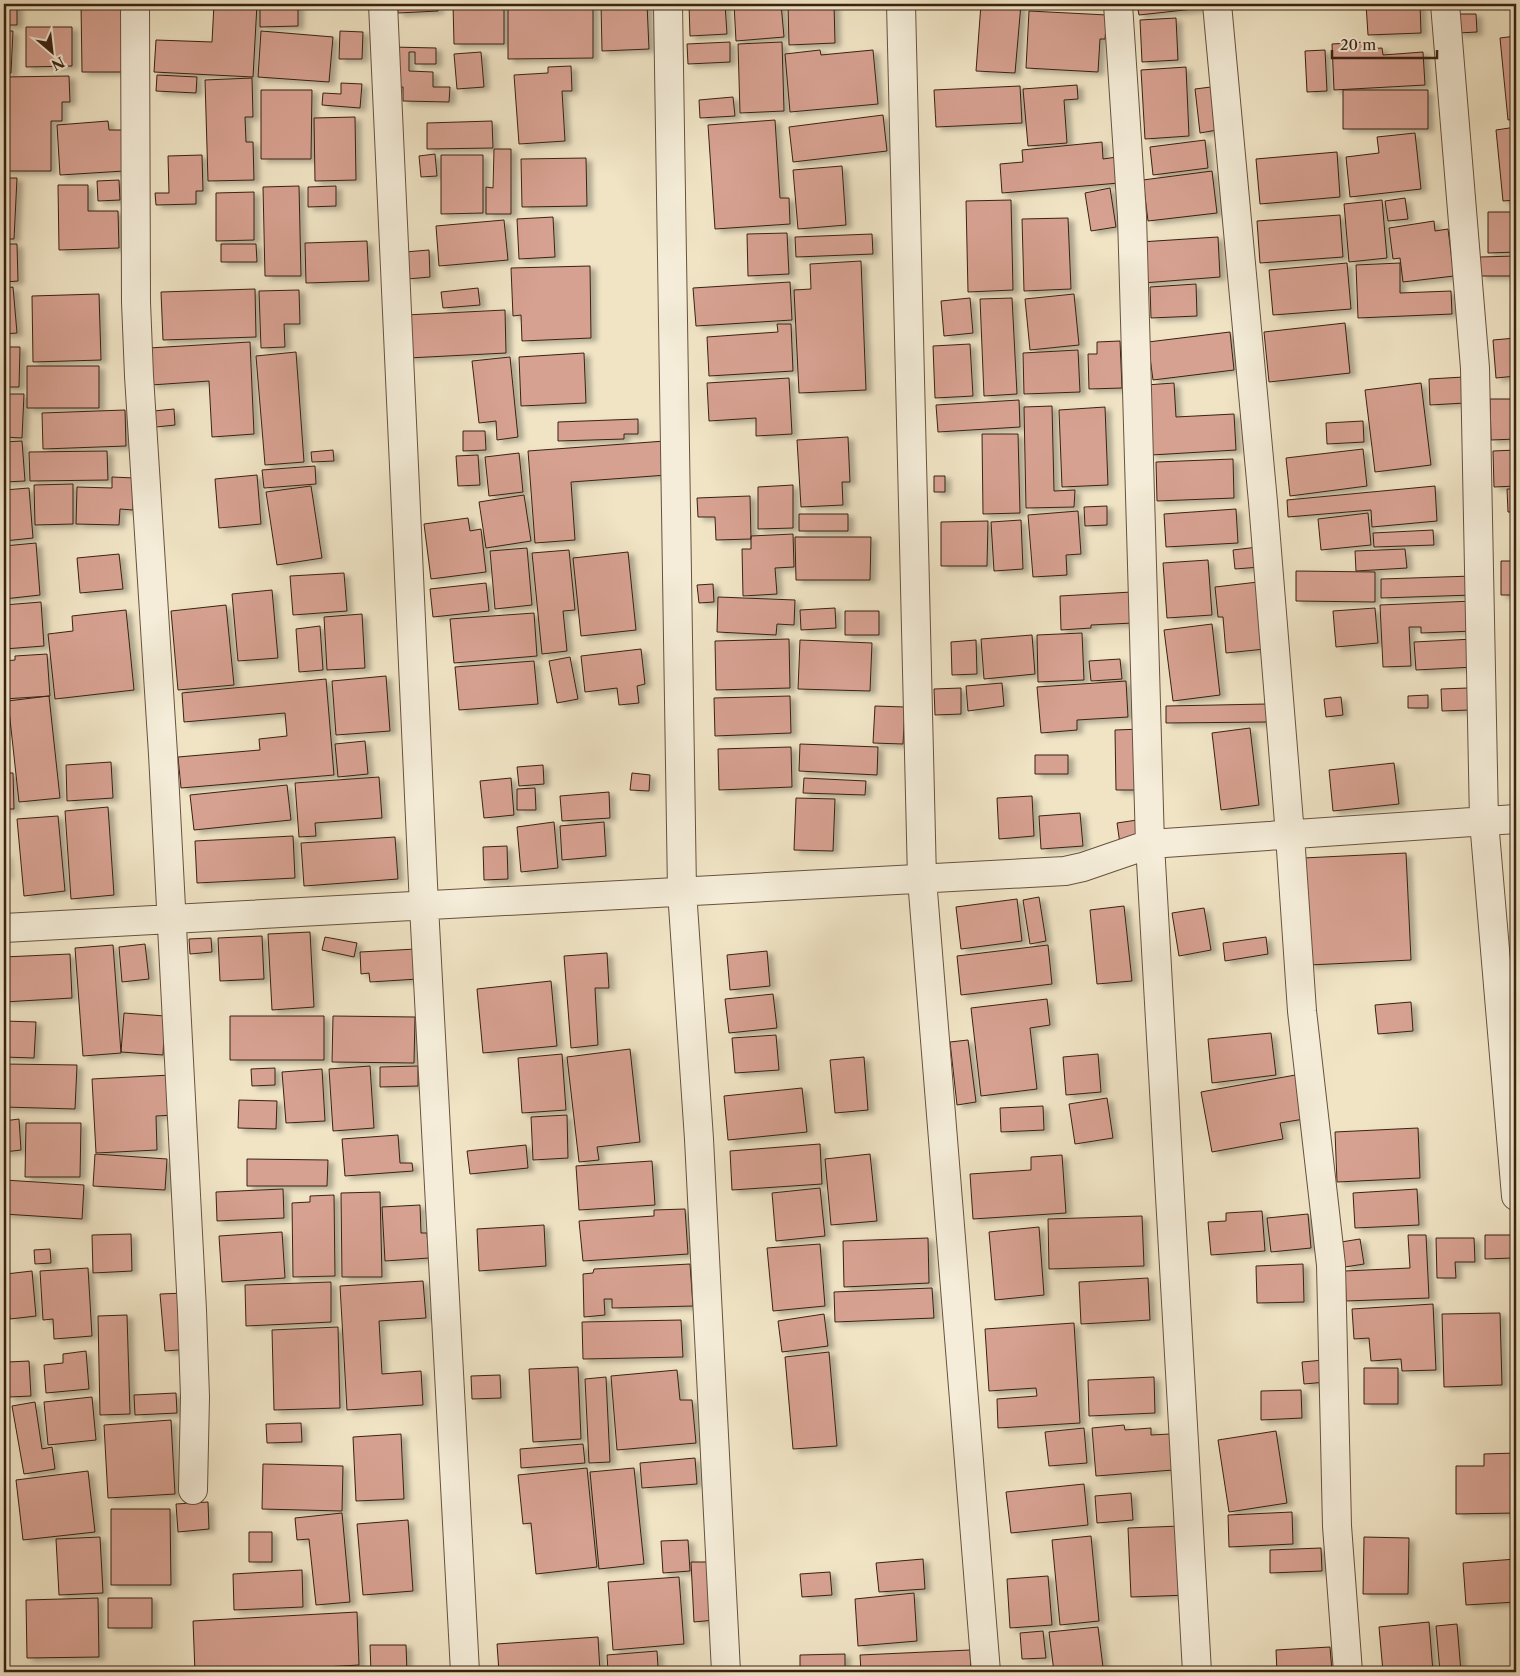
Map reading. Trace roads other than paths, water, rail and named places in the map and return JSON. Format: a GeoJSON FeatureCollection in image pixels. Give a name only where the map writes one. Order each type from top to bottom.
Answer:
{"type":"FeatureCollection","features":[{"type":"Feature","properties":{"kind":"street"},"geometry":{"type":"LineString","coordinates":[[136,4],[136,302],[163,754],[170,920],[192,1310],[195,1398],[193,1490]]}},
{"type":"Feature","properties":{"kind":"street"},"geometry":{"type":"LineString","coordinates":[[383,4],[424,906],[465,1672]]}},
{"type":"Feature","properties":{"kind":"street"},"geometry":{"type":"LineString","coordinates":[[668,4],[682,891],[699,1139],[726,1672]]}},
{"type":"Feature","properties":{"kind":"street"},"geometry":{"type":"LineString","coordinates":[[901,4],[922,879],[986,1672]]}},
{"type":"Feature","properties":{"kind":"street"},"geometry":{"type":"LineString","coordinates":[[1118,4],[1132,216],[1150,844],[1197,1672]]}},
{"type":"Feature","properties":{"kind":"street"},"geometry":{"type":"LineString","coordinates":[[1217,4],[1264,502],[1302,1011],[1331,1266],[1337,1526],[1348,1672]]}},
{"type":"Feature","properties":{"kind":"street"},"geometry":{"type":"LineString","coordinates":[[1445,4],[1475,368],[1484,820],[1516,1196]]}},
{"type":"Feature","properties":{"kind":"street"},"geometry":{"type":"LineString","coordinates":[[4,928],[1065,870],[1083,868],[1150,844],[1484,820],[1516,820]]}}]}
